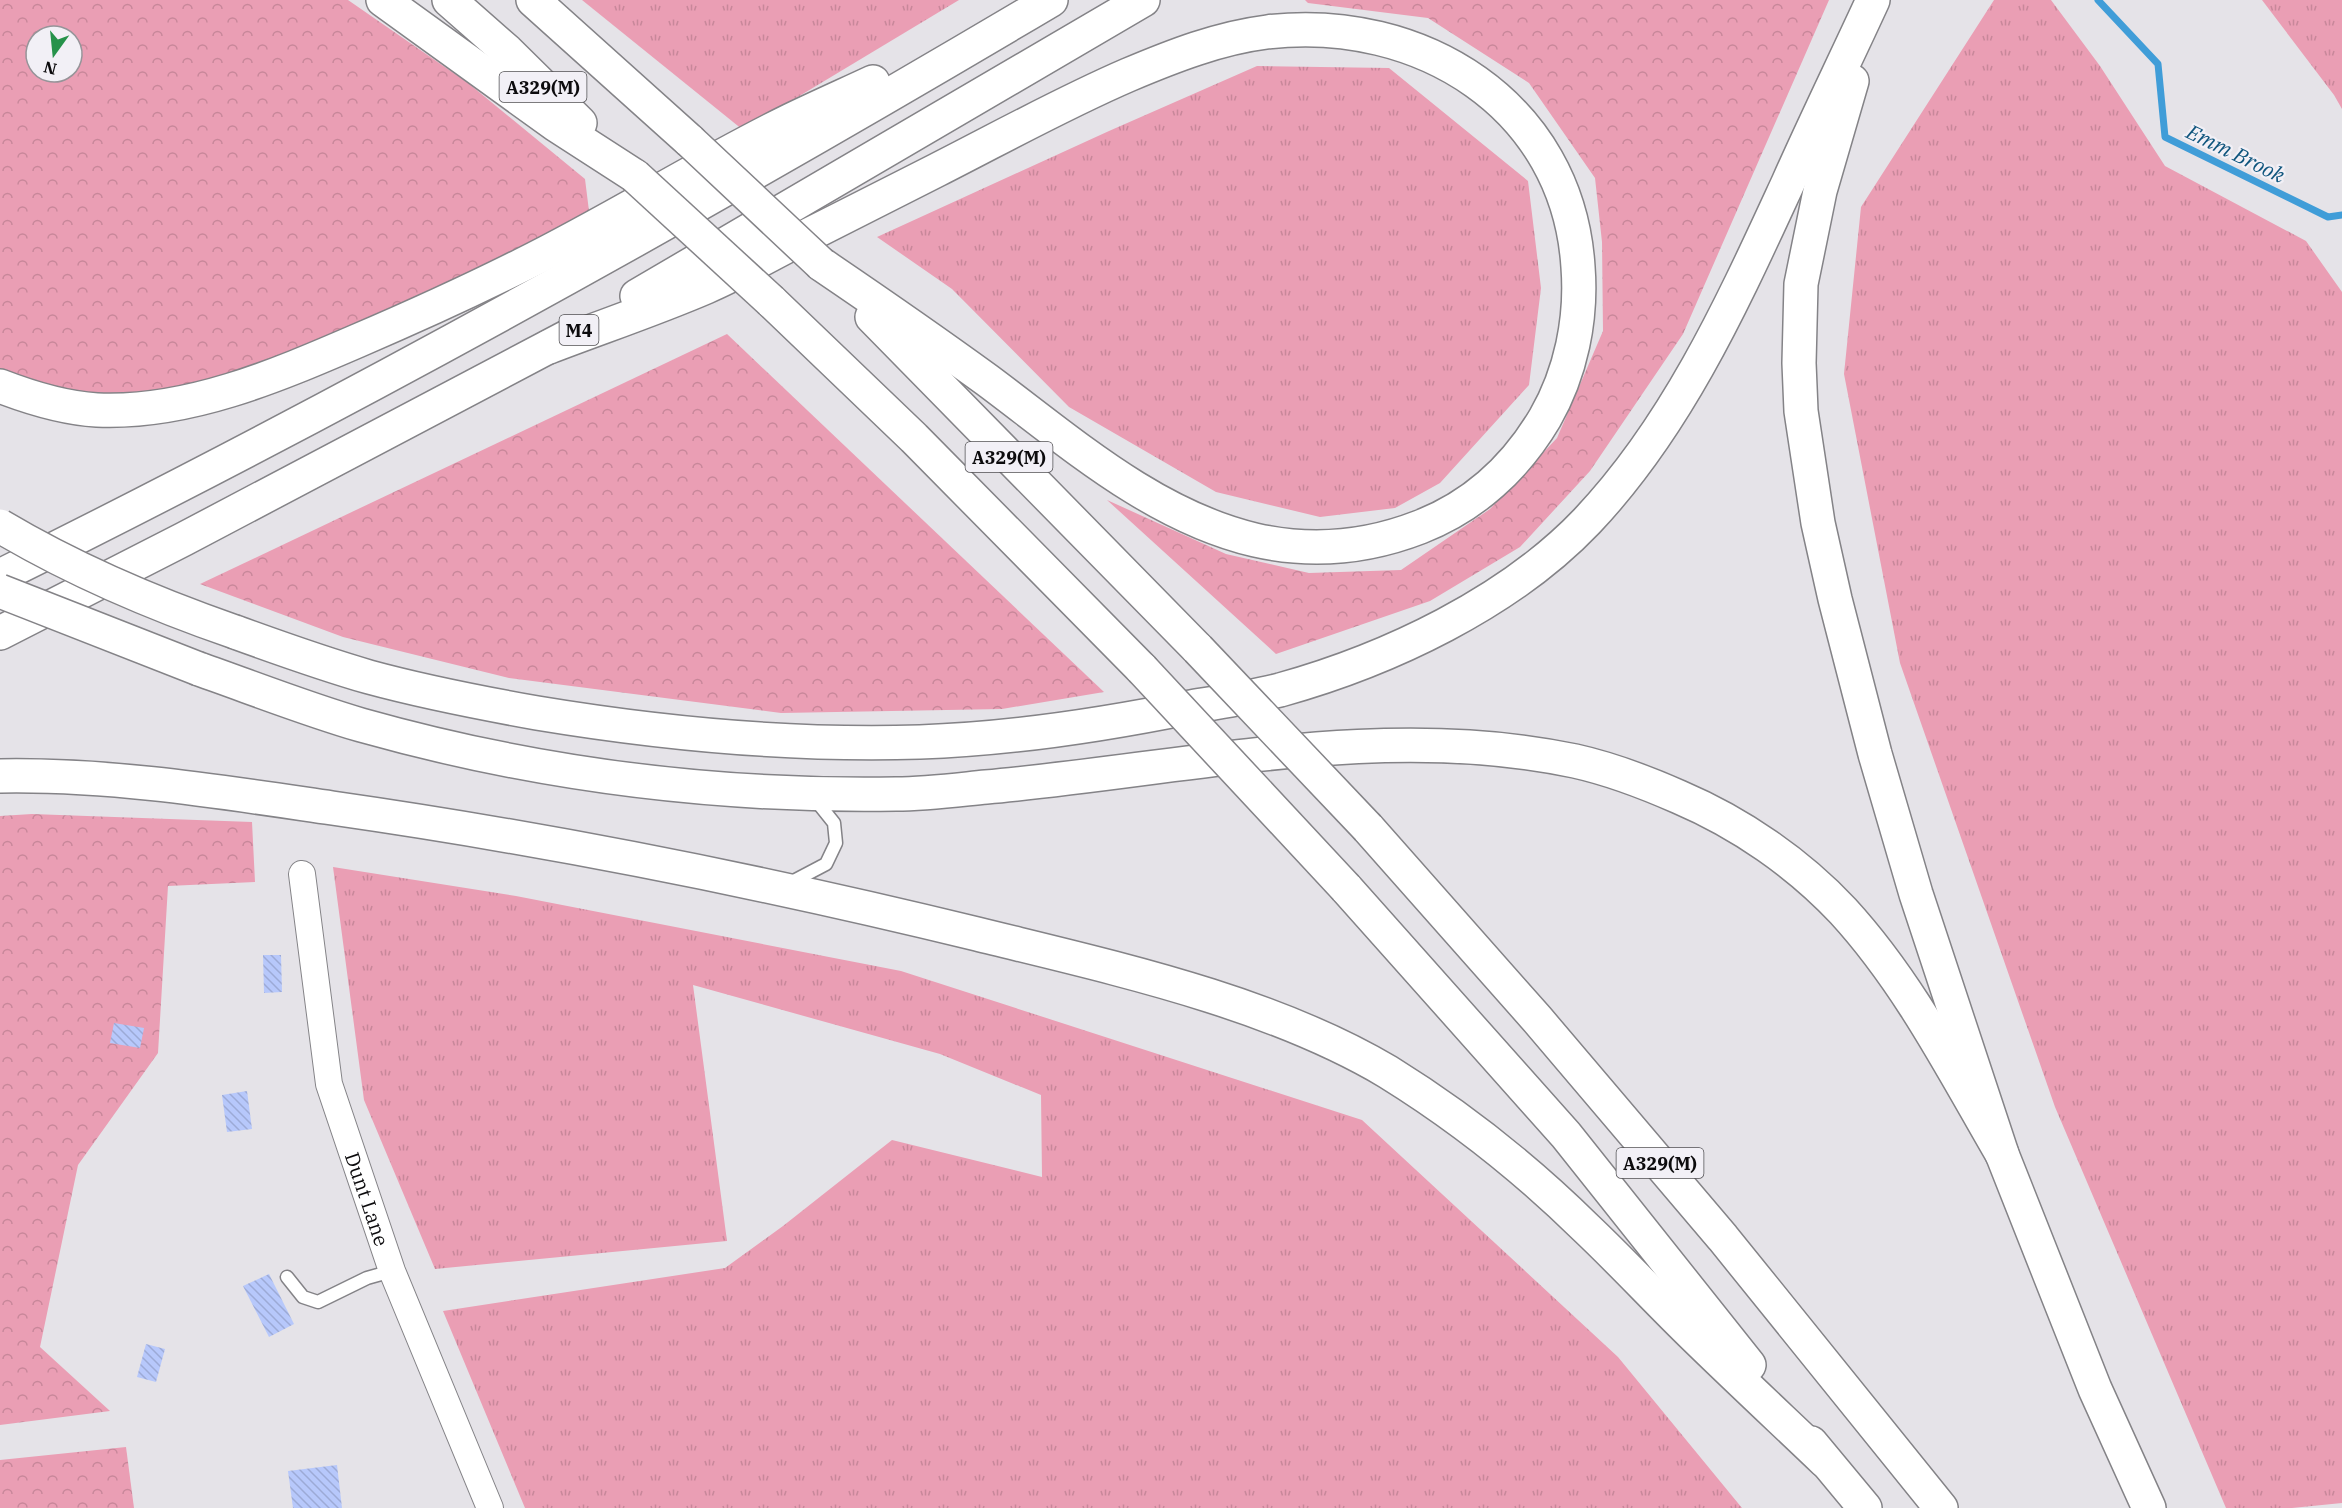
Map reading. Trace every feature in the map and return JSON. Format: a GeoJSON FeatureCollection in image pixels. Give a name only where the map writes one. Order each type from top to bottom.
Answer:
{"type":"FeatureCollection","features":[{"type":"Feature","properties":{"kind":"highway"},"geometry":{"type":"LineString","coordinates":[[383,0],[556,125],[635,176]]}},
{"type":"Feature","properties":{"kind":"highway","name":"A329(M)"},"geometry":{"type":"LineString","coordinates":[[449,0],[507,51],[635,176],[771,301],[914,438],[1142,669],[1346,888],[1566,1135],[1825,1461],[1865,1508]]}},
{"type":"Feature","properties":{"kind":"highway","name":"A329(M)"},"geometry":{"type":"LineString","coordinates":[[533,0],[690,141],[821,264],[1198,649],[1368,828],[1536,1019],[1723,1238],[1941,1508]]}},
{"type":"Feature","properties":{"kind":"highway"},"geometry":{"type":"LineString","coordinates":[[0,386],[59,406],[98,410],[134,408],[178,402],[231,390],[294,369],[409,319],[524,265],[789,121],[1050,0]]}},
{"type":"Feature","properties":{"kind":"highway"},"geometry":{"type":"LineString","coordinates":[[0,576],[361,389],[603,258],[1050,0]]}},
{"type":"Feature","properties":{"kind":"highway","name":"M4"},"geometry":{"type":"LineString","coordinates":[[0,633],[549,347],[1143,0]]}},
{"type":"Feature","properties":{"kind":"highway"},"geometry":{"type":"LineString","coordinates":[[0,526],[118,586],[173,610],[370,677],[449,697],[646,730],[709,737],[853,742],[919,742],[986,738],[1130,719],[1275,691],[1368,662],[1415,641],[1500,591],[1543,560],[1584,524],[1647,449],[1679,399],[1751,264],[1872,2]]}},
{"type":"Feature","properties":{"kind":"highway"},"geometry":{"type":"LineString","coordinates":[[1872,2],[1838,133],[1820,191],[1801,284],[1799,363],[1802,411],[1818,523],[1872,743],[1916,894],[2002,1154],[2095,1389],[2149,1508]]}},
{"type":"Feature","properties":{"kind":"highway"},"geometry":{"type":"LineString","coordinates":[[549,347],[710,285],[1095,90],[1176,55],[1225,40],[1268,32],[1332,30],[1394,42],[1425,53],[1481,84],[1509,108],[1529,130],[1559,183],[1575,232],[1579,287],[1574,340],[1559,389],[1536,433],[1499,478],[1459,509],[1417,528],[1374,542],[1346,547],[1315,548],[1255,540],[1217,528],[1186,515],[1145,493],[1073,445],[938,344],[821,264]]}},
{"type":"Feature","properties":{"kind":"highway"},"geometry":{"type":"LineString","coordinates":[[0,591],[199,669],[356,723],[499,758],[656,783],[727,790],[811,794],[903,794],[1034,783],[1275,753],[1374,747],[1477,748],[1575,761],[1620,773],[1697,804],[1735,824],[1765,844],[1840,908],[1877,951],[1915,1004],[2002,1154]]}},
{"type":"Feature","properties":{"kind":"highway"},"geometry":{"type":"LineString","coordinates":[[0,776],[70,777],[163,785],[255,797],[508,836],[781,887],[1079,959],[1196,992],[1275,1019],[1382,1069],[1444,1108],[1541,1186],[1584,1225],[1825,1461]]}},
{"type":"Feature","properties":{"kind":"street","name":"Dunt Lane"},"geometry":{"type":"LineString","coordinates":[[302,874],[329,1084],[392,1271],[490,1508]]}},
{"type":"Feature","properties":{"kind":"lane"},"geometry":{"type":"LineString","coordinates":[[781,887],[826,864],[836,843],[834,823],[811,794]]}},
{"type":"Feature","properties":{"kind":"lane"},"geometry":{"type":"LineString","coordinates":[[287,1277],[303,1297],[318,1302],[367,1278],[392,1271]]}},
{"type":"Feature","properties":{"kind":"green space"},"geometry":{"type":"Polygon","coordinates":[[[0,0],[348,0],[468,83],[585,179],[589,211],[406,306],[173,397],[81,397],[0,374],[0,0]]]}},
{"type":"Feature","properties":{"kind":"green space"},"geometry":{"type":"Polygon","coordinates":[[[582,0],[959,0],[743,130],[582,0]]]}},
{"type":"Feature","properties":{"kind":"green space"},"geometry":{"type":"Polygon","coordinates":[[[1305,0],[1829,0],[1683,334],[1590,471],[1520,547],[1430,601],[1276,654],[1107,500],[1226,554],[1309,573],[1401,570],[1490,509],[1557,438],[1603,331],[1602,242],[1595,178],[1529,83],[1428,18],[1308,3],[1305,0]]]}},
{"type":"Feature","properties":{"kind":"green space"},"geometry":{"type":"Polygon","coordinates":[[[1994,0],[2051,0],[2100,66],[2165,166],[2306,241],[2342,292],[2342,1503],[2292,1508],[2226,1508],[2055,1107],[1900,663],[1844,374],[1861,207],[1994,0]]]}},
{"type":"Feature","properties":{"kind":"green space"},"geometry":{"type":"Polygon","coordinates":[[[2262,0],[2342,0],[2342,109],[2334,95],[2262,0]]]}},
{"type":"Feature","properties":{"kind":"green space"},"geometry":{"type":"Polygon","coordinates":[[[1257,66],[1389,68],[1528,181],[1541,288],[1529,385],[1440,483],[1395,508],[1320,517],[1216,492],[1069,407],[952,289],[877,237],[1257,66]]]}},
{"type":"Feature","properties":{"kind":"green space"},"geometry":{"type":"Polygon","coordinates":[[[727,334],[1104,692],[1002,709],[781,713],[509,678],[343,637],[200,584],[727,334]]]}},
{"type":"Feature","properties":{"kind":"green space"},"geometry":{"type":"Polygon","coordinates":[[[32,814],[252,822],[255,882],[168,886],[158,1053],[78,1165],[40,1347],[110,1411],[0,1425],[0,816],[32,814]]]}},
{"type":"Feature","properties":{"kind":"green space"},"geometry":{"type":"Polygon","coordinates":[[[333,867],[516,896],[901,971],[1362,1120],[1618,1357],[1742,1508],[525,1508],[443,1311],[725,1268],[783,1226],[892,1140],[1042,1177],[1041,1095],[940,1054],[693,985],[727,1241],[435,1269],[364,1100],[333,867]]]}},
{"type":"Feature","properties":{"kind":"green space"},"geometry":{"type":"Polygon","coordinates":[[[126,1447],[134,1508],[0,1508],[0,1460],[126,1447]]]}},
{"type":"Feature","properties":{"kind":"building"},"geometry":{"type":"Polygon","coordinates":[[[263,955],[281,955],[282,992],[264,993],[263,955]]]}},
{"type":"Feature","properties":{"kind":"building"},"geometry":{"type":"Polygon","coordinates":[[[114,1023],[144,1028],[140,1048],[110,1043],[114,1023]]]}},
{"type":"Feature","properties":{"kind":"building"},"geometry":{"type":"Polygon","coordinates":[[[247,1091],[252,1129],[227,1132],[222,1095],[247,1091]]]}},
{"type":"Feature","properties":{"kind":"building"},"geometry":{"type":"Polygon","coordinates":[[[269,1274],[294,1324],[269,1337],[243,1286],[269,1274]]]}},
{"type":"Feature","properties":{"kind":"building"},"geometry":{"type":"Polygon","coordinates":[[[146,1344],[165,1349],[156,1382],[137,1377],[146,1344]]]}},
{"type":"Feature","properties":{"kind":"building"},"geometry":{"type":"Polygon","coordinates":[[[337,1465],[342,1508],[293,1508],[288,1471],[337,1465]]]}},
{"type":"Feature","properties":{"kind":"waterway","name":"Emm Brook"},"geometry":{"type":"LineString","coordinates":[[2098,0],[2158,64],[2165,137],[2328,217],[2342,215]]}}]}
